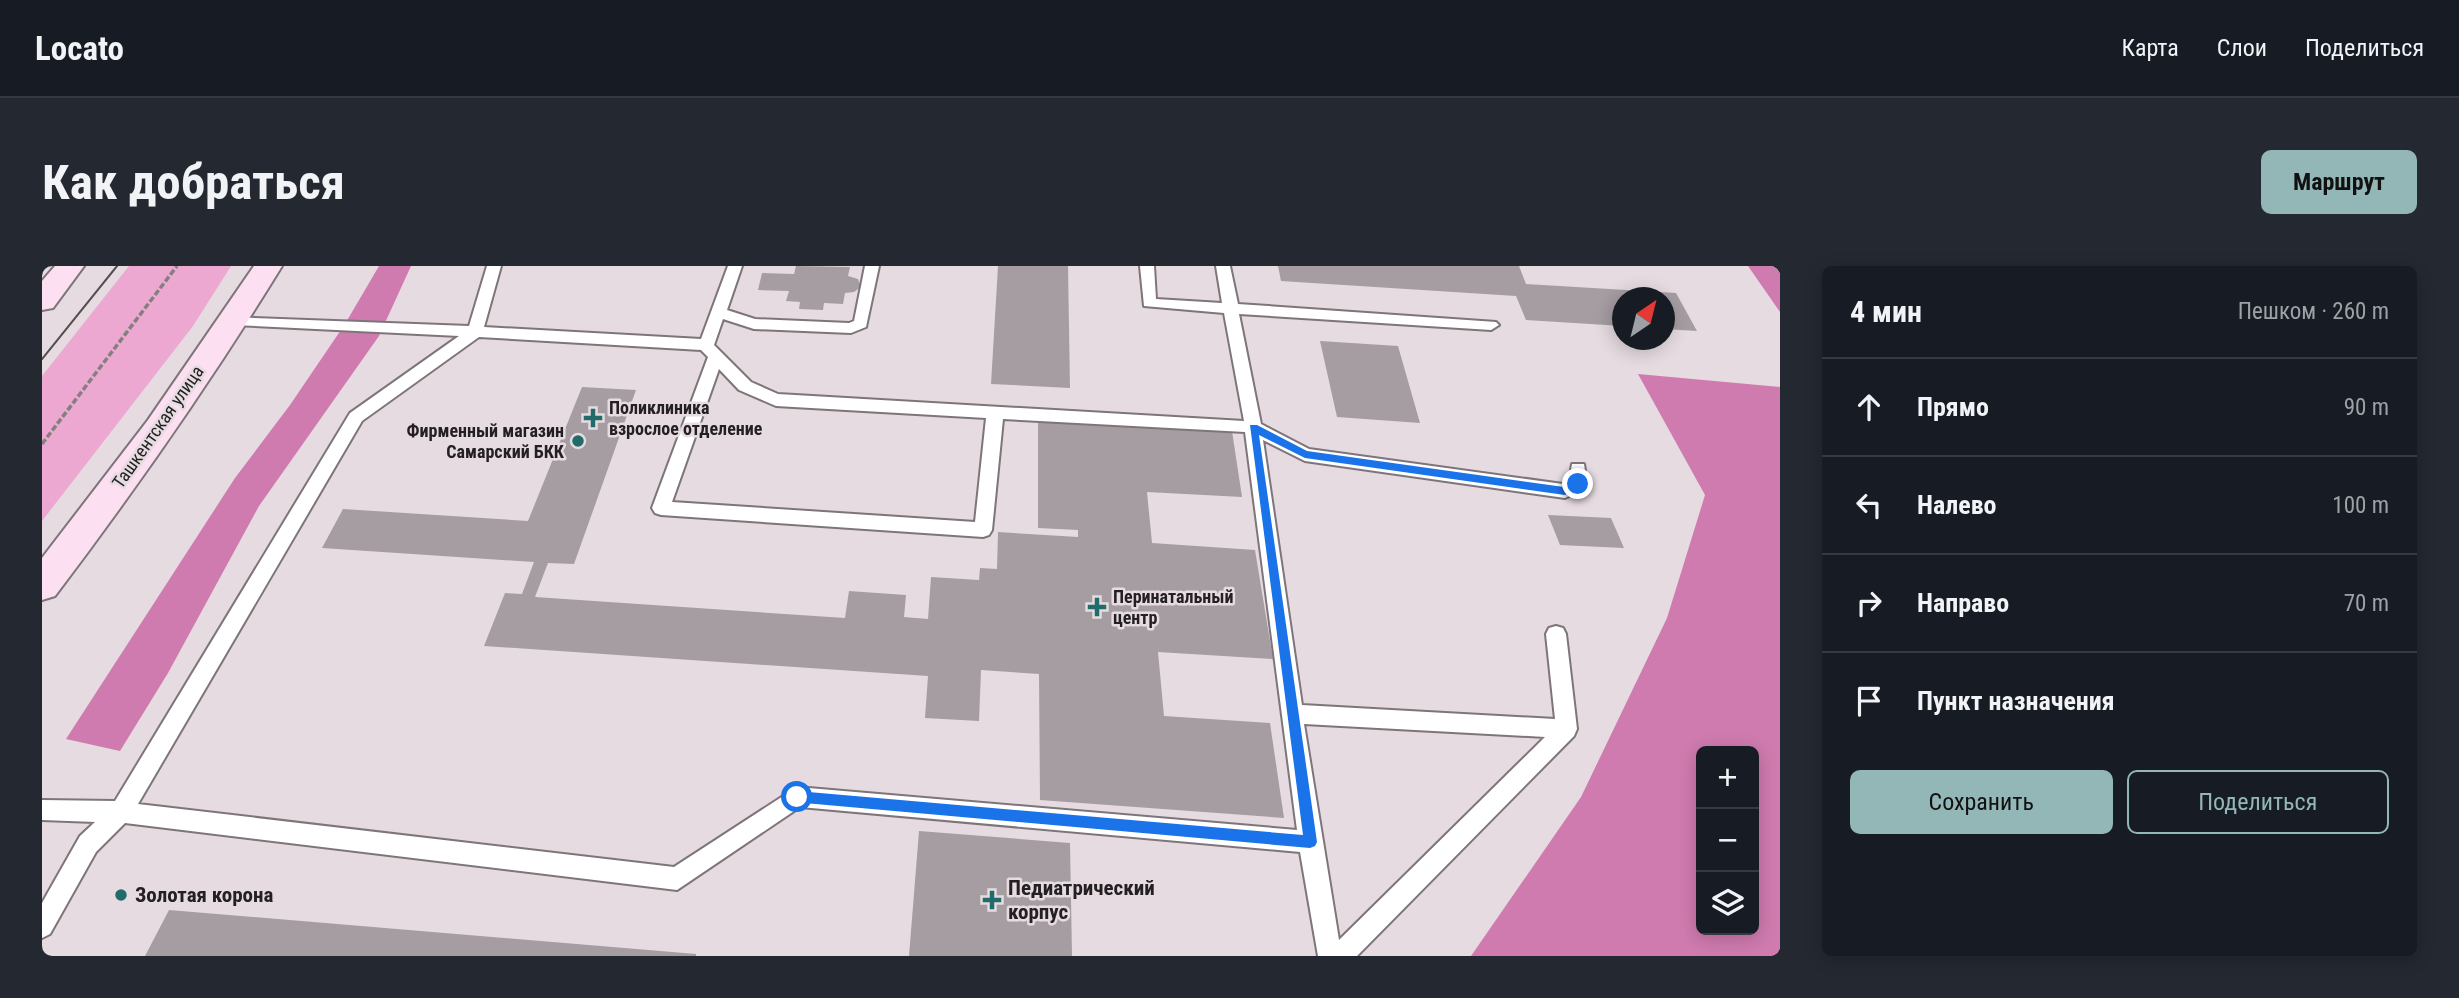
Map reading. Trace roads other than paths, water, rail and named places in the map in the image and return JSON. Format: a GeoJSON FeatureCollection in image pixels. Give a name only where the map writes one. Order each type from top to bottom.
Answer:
{"type":"FeatureCollection","features":[{"type":"Feature","properties":{"kind":"main road"},"geometry":{"type":"LineString","coordinates":[[42,301],[70,266]]}},
{"type":"Feature","properties":{"kind":"main road","name":"Ташкентская улица"},"geometry":{"type":"LineString","coordinates":[[42,585],[80,537],[234,320],[268,266]]}},
{"type":"Feature","properties":{"kind":"lane"},"geometry":{"type":"LineString","coordinates":[[42,926],[88,844],[121,812],[356,417],[475,332],[494,266]]}},
{"type":"Feature","properties":{"kind":"lane"},"geometry":{"type":"LineString","coordinates":[[735,266],[718,312],[711,351],[661,508],[983,530],[995,412]]}},
{"type":"Feature","properties":{"kind":"lane"},"geometry":{"type":"LineString","coordinates":[[718,312],[754,324],[851,328],[861,324],[872,266]]}},
{"type":"Feature","properties":{"kind":"lane"},"geometry":{"type":"LineString","coordinates":[[1147,266],[1149,303],[1491,325]]}},
{"type":"Feature","properties":{"kind":"lane"},"geometry":{"type":"LineString","coordinates":[[1223,266],[1253,427],[1310,842],[1330,956]]}},
{"type":"Feature","properties":{"kind":"lane"},"geometry":{"type":"LineString","coordinates":[[234,320],[662,340],[711,351],[745,386],[776,400],[1253,427],[1305,455],[1565,491],[1578,484],[1578,468]]}},
{"type":"Feature","properties":{"kind":"lane"},"geometry":{"type":"LineString","coordinates":[[1556,634],[1567,729]]}},
{"type":"Feature","properties":{"kind":"lane"},"geometry":{"type":"LineString","coordinates":[[1293,714],[1567,729]]}},
{"type":"Feature","properties":{"kind":"lane"},"geometry":{"type":"LineString","coordinates":[[1340,956],[1567,729]]}},
{"type":"Feature","properties":{"kind":"lane"},"geometry":{"type":"LineString","coordinates":[[42,810],[121,812],[677,879],[797,797],[1310,842]]}},
{"type":"Feature","properties":{"kind":"tram line"},"geometry":{"type":"LineString","coordinates":[[42,359],[117,266]]}},
{"type":"Feature","properties":{"kind":"place","name":"Поликлиника взрослое отделение"},"geometry":{"type":"Point","coordinates":[593,418]}},
{"type":"Feature","properties":{"kind":"place","name":"Фирменный магазин Самарский БКК"},"geometry":{"type":"Point","coordinates":[578,441]}},
{"type":"Feature","properties":{"kind":"place","name":"Перинатальный центр"},"geometry":{"type":"Point","coordinates":[1097,607]}},
{"type":"Feature","properties":{"kind":"place","name":"Золотая корона"},"geometry":{"type":"Point","coordinates":[121,895]}},
{"type":"Feature","properties":{"kind":"place","name":"Педиатрический корпус"},"geometry":{"type":"Point","coordinates":[992,900]}}]}
